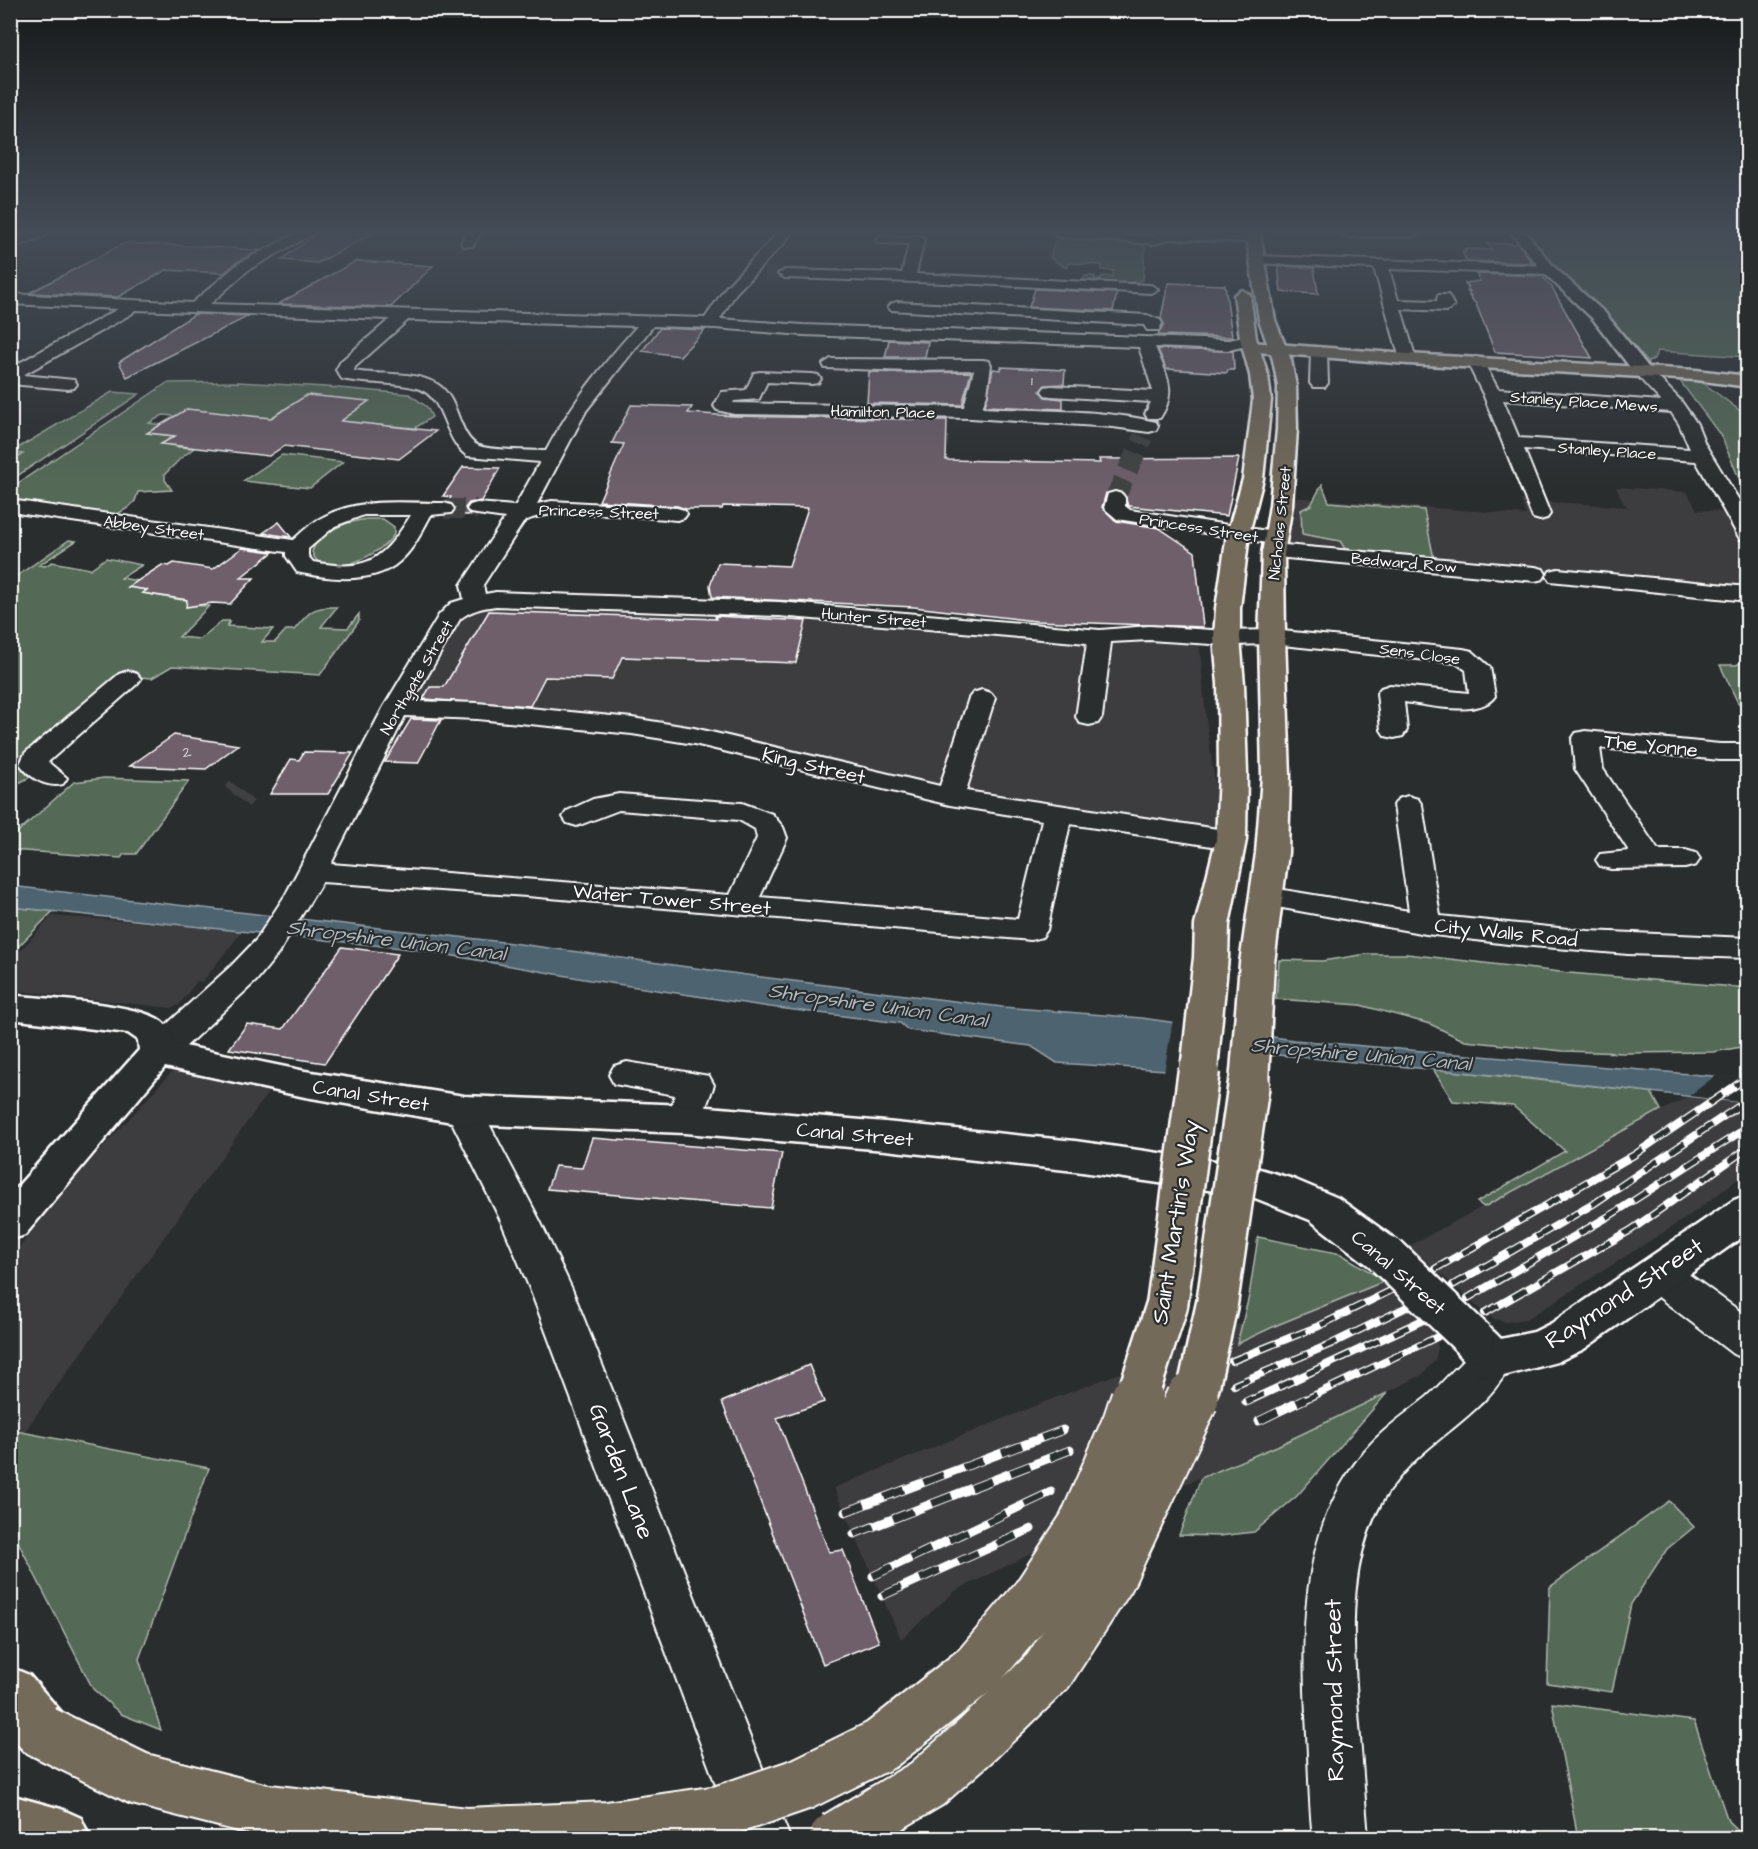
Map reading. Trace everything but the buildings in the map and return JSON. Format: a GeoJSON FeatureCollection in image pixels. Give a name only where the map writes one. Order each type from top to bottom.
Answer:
{"type":"FeatureCollection","features":[{"type":"Feature","properties":{"kind":"main road","name":"Nicholas Street"},"geometry":{"type":"LineString","coordinates":[[1231,840],[1232,684],[1227,638],[1238,534],[1253,479],[1262,400],[1246,319]]}},
{"type":"Feature","properties":{"kind":"main road","name":"Nicholas Street"},"geometry":{"type":"LineString","coordinates":[[1267,319],[1280,355],[1287,386],[1287,429],[1281,505],[1274,544],[1272,637],[1276,776],[1272,853]]}},
{"type":"Feature","properties":{"kind":"main road"},"geometry":{"type":"LineString","coordinates":[[1250,344],[1280,355],[1319,352],[1642,371],[1748,382]]}},
{"type":"Feature","properties":{"kind":"main road","name":"Saint Martin's Way"},"geometry":{"type":"LineString","coordinates":[[837,1839],[927,1784],[979,1738],[1048,1671],[1109,1577],[1199,1385],[1217,1304],[1249,1083],[1234,960],[1212,925],[1231,840]]}},
{"type":"Feature","properties":{"kind":"main road","name":"Saint Martin's Way"},"geometry":{"type":"LineString","coordinates":[[27,1713],[139,1779],[261,1810],[467,1834],[608,1828],[720,1812],[802,1784],[881,1745],[978,1668],[1038,1597],[1084,1527],[1129,1423],[1167,1305],[1199,1070],[1234,960],[1266,896],[1272,853]]}},
{"type":"Feature","properties":{"kind":"main road"},"geometry":{"type":"LineString","coordinates":[[10,1824],[61,1839]]}},
{"type":"Feature","properties":{"kind":"street"},"geometry":{"type":"LineString","coordinates":[[10,375],[111,319]]}},
{"type":"Feature","properties":{"kind":"street"},"geometry":{"type":"LineString","coordinates":[[399,319],[347,365],[345,370],[348,375],[431,388],[446,406],[466,448],[474,452],[553,457]]}},
{"type":"Feature","properties":{"kind":"street"},"geometry":{"type":"LineString","coordinates":[[580,319],[701,322],[840,331],[1250,344]]}},
{"type":"Feature","properties":{"kind":"street"},"geometry":{"type":"LineString","coordinates":[[701,322],[712,319]]}},
{"type":"Feature","properties":{"kind":"street"},"geometry":{"type":"LineString","coordinates":[[1051,391],[1162,397],[1162,388],[1153,368],[1148,342],[1149,319]]}},
{"type":"Feature","properties":{"kind":"street"},"geometry":{"type":"LineString","coordinates":[[1396,319],[1408,359]]}},
{"type":"Feature","properties":{"kind":"street"},"geometry":{"type":"LineString","coordinates":[[1452,319],[1454,324]]}},
{"type":"Feature","properties":{"kind":"street"},"geometry":{"type":"LineString","coordinates":[[1602,319],[1642,371],[1676,407],[1694,432],[1696,444],[1702,456],[1748,534]]}},
{"type":"Feature","properties":{"kind":"street"},"geometry":{"type":"LineString","coordinates":[[476,602],[472,585],[515,519],[522,513],[577,411],[593,388],[650,321]]}},
{"type":"Feature","properties":{"kind":"street"},"geometry":{"type":"LineString","coordinates":[[832,358],[840,331]]}},
{"type":"Feature","properties":{"kind":"street"},"geometry":{"type":"LineString","coordinates":[[971,413],[984,366],[986,335]]}},
{"type":"Feature","properties":{"kind":"street"},"geometry":{"type":"LineString","coordinates":[[1319,352],[1319,383]]}},
{"type":"Feature","properties":{"kind":"street"},"geometry":{"type":"LineString","coordinates":[[800,409],[816,368],[832,358],[984,366]]}},
{"type":"Feature","properties":{"kind":"street"},"geometry":{"type":"LineString","coordinates":[[1475,362],[1492,394],[1540,514]]}},
{"type":"Feature","properties":{"kind":"street","name":"Hamilton Place"},"geometry":{"type":"LineString","coordinates":[[812,379],[760,377],[753,395],[728,396],[723,406],[734,409],[971,413],[1113,421],[1146,431],[1162,397]]}},
{"type":"Feature","properties":{"kind":"street"},"geometry":{"type":"LineString","coordinates":[[10,379],[68,384]]}},
{"type":"Feature","properties":{"kind":"street","name":"Stanley Place Mews"},"geometry":{"type":"LineString","coordinates":[[1492,394],[1676,407]]}},
{"type":"Feature","properties":{"kind":"street","name":"Stanley Place"},"geometry":{"type":"LineString","coordinates":[[1512,443],[1702,456]]}},
{"type":"Feature","properties":{"kind":"street","name":"Princess Street"},"geometry":{"type":"LineString","coordinates":[[1120,506],[1274,544]]}},
{"type":"Feature","properties":{"kind":"street","name":"Abbey Street"},"geometry":{"type":"LineString","coordinates":[[10,507],[297,547]]}},
{"type":"Feature","properties":{"kind":"street","name":"Princess Street"},"geometry":{"type":"LineString","coordinates":[[477,509],[522,513],[552,507],[677,514]]}},
{"type":"Feature","properties":{"kind":"street"},"geometry":{"type":"LineString","coordinates":[[364,509],[435,509],[389,561],[374,566],[352,571],[305,567],[297,556],[297,547],[328,522],[345,514],[364,509]]}},
{"type":"Feature","properties":{"kind":"street","name":"Bedward Row"},"geometry":{"type":"LineString","coordinates":[[1274,544],[1535,574]]}},
{"type":"Feature","properties":{"kind":"street"},"geometry":{"type":"LineString","coordinates":[[1558,576],[1748,594]]}},
{"type":"Feature","properties":{"kind":"street","name":"Hunter Street"},"geometry":{"type":"LineString","coordinates":[[476,602],[496,599],[779,609],[1090,635],[1149,633],[1227,638],[1272,637]]}},
{"type":"Feature","properties":{"kind":"street","name":"Northgate Street"},"geometry":{"type":"LineString","coordinates":[[157,1053],[244,973],[267,947],[307,883],[396,708],[451,615],[459,608],[476,602]]}},
{"type":"Feature","properties":{"kind":"street"},"geometry":{"type":"LineString","coordinates":[[1089,717],[1090,635]]}},
{"type":"Feature","properties":{"kind":"street","name":"Sens Close"},"geometry":{"type":"LineString","coordinates":[[1272,637],[1463,656],[1478,667],[1482,696],[1476,700],[1466,701],[1390,693],[1394,730]]}},
{"type":"Feature","properties":{"kind":"street"},"geometry":{"type":"LineString","coordinates":[[53,778],[34,764],[35,759],[128,679]]}},
{"type":"Feature","properties":{"kind":"street"},"geometry":{"type":"LineString","coordinates":[[950,797],[982,698]]}},
{"type":"Feature","properties":{"kind":"street","name":"King Street"},"geometry":{"type":"LineString","coordinates":[[396,708],[477,711],[632,726],[694,736],[950,797],[1231,840]]}},
{"type":"Feature","properties":{"kind":"street","name":"The Yonne"},"geometry":{"type":"LineString","coordinates":[[1649,859],[1589,769],[1585,739],[1720,752],[1748,752]]}},
{"type":"Feature","properties":{"kind":"street"},"geometry":{"type":"LineString","coordinates":[[577,817],[603,805],[612,796],[742,812],[759,817],[767,823],[772,838],[741,905]]}},
{"type":"Feature","properties":{"kind":"street"},"geometry":{"type":"LineString","coordinates":[[1408,805],[1426,924]]}},
{"type":"Feature","properties":{"kind":"street","name":"Water Tower Street"},"geometry":{"type":"LineString","coordinates":[[307,883],[741,905],[1031,930],[1058,813]]}},
{"type":"Feature","properties":{"kind":"street"},"geometry":{"type":"LineString","coordinates":[[1611,860],[1685,859]]}},
{"type":"Feature","properties":{"kind":"street","name":"City Walls Road"},"geometry":{"type":"LineString","coordinates":[[1266,896],[1426,924],[1564,939],[1748,948]]}},
{"type":"Feature","properties":{"kind":"street"},"geometry":{"type":"LineString","coordinates":[[10,1007],[135,1022],[162,1022],[180,1017],[212,1002]]}},
{"type":"Feature","properties":{"kind":"street"},"geometry":{"type":"LineString","coordinates":[[10,1224],[157,1053],[157,1039],[150,1030],[135,1022]]}},
{"type":"Feature","properties":{"kind":"street","name":"Canal Street"},"geometry":{"type":"LineString","coordinates":[[157,1053],[305,1084],[464,1110],[685,1119],[1075,1156],[1250,1181],[1279,1190],[1324,1209],[1388,1256],[1483,1350]]}},
{"type":"Feature","properties":{"kind":"street"},"geometry":{"type":"LineString","coordinates":[[627,1075],[696,1085],[685,1119]]}},
{"type":"Feature","properties":{"kind":"street","name":"Garden Lane"},"geometry":{"type":"LineString","coordinates":[[464,1110],[550,1287],[641,1516],[724,1742],[763,1839]]}},
{"type":"Feature","properties":{"kind":"street","name":"Raymond Street"},"geometry":{"type":"LineString","coordinates":[[1340,1839],[1328,1639],[1332,1582],[1338,1548],[1350,1513],[1375,1472],[1418,1430],[1461,1394],[1483,1350],[1541,1349],[1568,1336],[1748,1211]]}},
{"type":"Feature","properties":{"kind":"street"},"geometry":{"type":"LineString","coordinates":[[1658,1274],[1748,1341]]}},
{"type":"Feature","properties":{"kind":"shaded area"},"geometry":{"type":"Polygon","coordinates":[[[1616,487],[1687,492],[1697,510],[1747,513],[1747,590],[1283,548],[1291,497],[1526,515],[1521,500],[1629,507],[1624,504],[1616,487]]]}},
{"type":"Feature","properties":{"kind":"shaded area"},"geometry":{"type":"Polygon","coordinates":[[[496,599],[1199,640],[1206,719],[1223,841],[1058,817],[694,736],[396,708],[444,625],[496,599]]]}},
{"type":"Feature","properties":{"kind":"shaded area"},"geometry":{"type":"Polygon","coordinates":[[[52,916],[243,930],[202,982],[197,981],[179,1005],[171,1008],[11,990],[11,950],[21,950],[52,916]]]}},
{"type":"Feature","properties":{"kind":"shaded area"},"geometry":{"type":"Polygon","coordinates":[[[177,1066],[268,1093],[24,1432],[11,1430],[11,1260],[46,1210],[177,1066]]]}},
{"type":"Feature","properties":{"kind":"shaded area"},"geometry":{"type":"Polygon","coordinates":[[[1689,1096],[1747,1103],[1747,1172],[1689,1216],[1527,1319],[1506,1322],[1494,1319],[1409,1246],[1689,1096]]]}},
{"type":"Feature","properties":{"kind":"shaded area"},"geometry":{"type":"Polygon","coordinates":[[[1364,1266],[1394,1289],[1433,1328],[1438,1348],[1435,1360],[1422,1375],[1277,1446],[1112,1514],[955,1591],[901,1639],[834,1488],[1047,1401],[1203,1341],[1364,1266]]]}},
{"type":"Feature","properties":{"kind":"green space"},"geometry":{"type":"Polygon","coordinates":[[[1611,319],[1747,319],[1747,357],[1657,351],[1654,359],[1648,362],[1611,319]]]}},
{"type":"Feature","properties":{"kind":"green space"},"geometry":{"type":"Polygon","coordinates":[[[1698,379],[1747,416],[1747,497],[1721,436],[1680,381],[1698,379]]]}},
{"type":"Feature","properties":{"kind":"green space"},"geometry":{"type":"Polygon","coordinates":[[[238,382],[409,394],[427,407],[432,417],[415,428],[394,426],[388,430],[271,418],[208,419],[163,415],[149,423],[161,425],[148,433],[175,436],[180,443],[176,447],[193,448],[206,439],[165,474],[165,480],[172,490],[138,492],[135,501],[128,508],[112,517],[11,502],[11,488],[167,383],[238,382]]]}},
{"type":"Feature","properties":{"kind":"green space"},"geometry":{"type":"Polygon","coordinates":[[[112,392],[139,394],[11,480],[11,460],[23,454],[11,452],[112,392]]]}},
{"type":"Feature","properties":{"kind":"green space"},"geometry":{"type":"Polygon","coordinates":[[[282,455],[343,462],[310,488],[243,481],[282,455]]]}},
{"type":"Feature","properties":{"kind":"green space"},"geometry":{"type":"Polygon","coordinates":[[[1322,484],[1329,502],[1424,510],[1434,559],[1345,549],[1340,541],[1302,534],[1301,510],[1311,505],[1322,484]]]}},
{"type":"Feature","properties":{"kind":"green space"},"geometry":{"type":"Polygon","coordinates":[[[366,519],[383,519],[394,527],[394,534],[388,542],[366,557],[352,563],[327,566],[318,561],[312,552],[320,538],[342,525],[366,519]]]}},
{"type":"Feature","properties":{"kind":"green space"},"geometry":{"type":"Polygon","coordinates":[[[69,540],[76,541],[39,565],[45,566],[52,562],[90,569],[106,558],[142,565],[121,578],[138,581],[129,587],[147,590],[144,593],[181,600],[195,591],[187,605],[209,606],[179,637],[200,639],[222,621],[230,621],[227,626],[273,629],[262,642],[275,642],[286,630],[294,630],[312,611],[329,607],[337,607],[321,627],[348,628],[359,614],[359,621],[320,675],[172,666],[152,678],[125,676],[21,764],[30,777],[21,782],[11,781],[11,580],[69,540]]]}},
{"type":"Feature","properties":{"kind":"green space"},"geometry":{"type":"Polygon","coordinates":[[[1747,660],[1747,708],[1738,703],[1720,665],[1736,665],[1747,660]]]}},
{"type":"Feature","properties":{"kind":"green space"},"geometry":{"type":"Polygon","coordinates":[[[104,778],[189,781],[136,854],[124,854],[121,858],[11,850],[11,838],[74,782],[104,778]]]}},
{"type":"Feature","properties":{"kind":"green space"},"geometry":{"type":"Polygon","coordinates":[[[10,907],[53,911],[15,950],[11,950],[10,907]]]}},
{"type":"Feature","properties":{"kind":"green space"},"geometry":{"type":"Polygon","coordinates":[[[1367,954],[1407,954],[1569,973],[1747,988],[1747,1046],[1713,1052],[1563,1051],[1465,1041],[1430,1024],[1360,1005],[1276,999],[1279,960],[1322,961],[1367,954]]]}},
{"type":"Feature","properties":{"kind":"green space"},"geometry":{"type":"Polygon","coordinates":[[[1433,1069],[1651,1092],[1661,1110],[1484,1207],[1477,1202],[1565,1151],[1513,1106],[1453,1101],[1433,1069]]]}},
{"type":"Feature","properties":{"kind":"green space"},"geometry":{"type":"Polygon","coordinates":[[[1258,1237],[1341,1254],[1385,1281],[1277,1325],[1237,1344],[1249,1296],[1258,1237]]]}},
{"type":"Feature","properties":{"kind":"green space"},"geometry":{"type":"Polygon","coordinates":[[[1387,1393],[1297,1496],[1254,1532],[1219,1536],[1179,1535],[1201,1478],[1277,1446],[1387,1393]]]}},
{"type":"Feature","properties":{"kind":"green space"},"geometry":{"type":"Polygon","coordinates":[[[11,1430],[209,1468],[139,1659],[161,1730],[121,1714],[93,1689],[11,1528],[11,1430]]]}},
{"type":"Feature","properties":{"kind":"green space"},"geometry":{"type":"Polygon","coordinates":[[[1669,1501],[1694,1527],[1667,1549],[1631,1604],[1612,1692],[1547,1683],[1550,1587],[1669,1501]]]}},
{"type":"Feature","properties":{"kind":"green space"},"geometry":{"type":"Polygon","coordinates":[[[1552,1703],[1694,1721],[1728,1821],[1745,1838],[1578,1838],[1552,1703]]]}},
{"type":"Feature","properties":{"kind":"water","name":"Shropshire Union Canal"},"geometry":{"type":"Polygon","coordinates":[[[10,886],[512,943],[1002,1007],[1142,1018],[1294,1040],[1747,1079],[1747,1103],[1526,1078],[1278,1055],[1166,1070],[1057,1063],[1031,1046],[908,1030],[900,1023],[770,1007],[590,980],[420,950],[11,907],[10,886]]]}},
{"type":"Feature","properties":{"kind":"pier"},"geometry":{"type":"Polygon","coordinates":[[[1173,1019],[1273,1034],[1270,1059],[1164,1073],[1173,1019]]]}},
{"type":"Feature","properties":{"kind":"pier"},"geometry":{"type":"Polygon","coordinates":[[[1719,1073],[1748,1076],[1747,1103],[1689,1096],[1719,1073]]]}},
{"type":"Feature","properties":{"kind":"tunnel"},"geometry":{"type":"LineString","coordinates":[[1115,498],[1143,437]]}},
{"type":"Feature","properties":{"kind":"tunnel"},"geometry":{"type":"LineString","coordinates":[[444,509],[477,509]]}},
{"type":"Feature","properties":{"kind":"tunnel"},"geometry":{"type":"LineString","coordinates":[[237,797],[242,791]]}},
{"type":"Feature","properties":{"kind":"railway"},"geometry":{"type":"LineString","coordinates":[[1435,1269],[1634,1155],[1748,1077]]}},
{"type":"Feature","properties":{"kind":"railway"},"geometry":{"type":"LineString","coordinates":[[1453,1285],[1595,1203],[1748,1100]]}},
{"type":"Feature","properties":{"kind":"railway"},"geometry":{"type":"LineString","coordinates":[[1468,1298],[1611,1215],[1748,1127]]}},
{"type":"Feature","properties":{"kind":"railway"},"geometry":{"type":"LineString","coordinates":[[1485,1313],[1631,1230],[1748,1148]]}},
{"type":"Feature","properties":{"kind":"railway"},"geometry":{"type":"LineString","coordinates":[[1232,1361],[1319,1326],[1394,1289]]}},
{"type":"Feature","properties":{"kind":"railway"},"geometry":{"type":"LineString","coordinates":[[1234,1385],[1331,1344],[1411,1305]]}},
{"type":"Feature","properties":{"kind":"railway"},"geometry":{"type":"LineString","coordinates":[[1249,1401],[1425,1319]]}},
{"type":"Feature","properties":{"kind":"railway"},"geometry":{"type":"LineString","coordinates":[[1302,1401],[1437,1337]]}},
{"type":"Feature","properties":{"kind":"railway"},"geometry":{"type":"LineString","coordinates":[[1246,1402],[1252,1399]]}},
{"type":"Feature","properties":{"kind":"railway"},"geometry":{"type":"LineString","coordinates":[[1259,1421],[1305,1399]]}},
{"type":"Feature","properties":{"kind":"railway"},"geometry":{"type":"LineString","coordinates":[[845,1512],[1063,1430]]}},
{"type":"Feature","properties":{"kind":"railway"},"geometry":{"type":"LineString","coordinates":[[854,1534],[1070,1450]]}},
{"type":"Feature","properties":{"kind":"railway"},"geometry":{"type":"LineString","coordinates":[[873,1576],[1051,1492]]}},
{"type":"Feature","properties":{"kind":"railway"},"geometry":{"type":"LineString","coordinates":[[882,1596],[1031,1529]]}}]}
